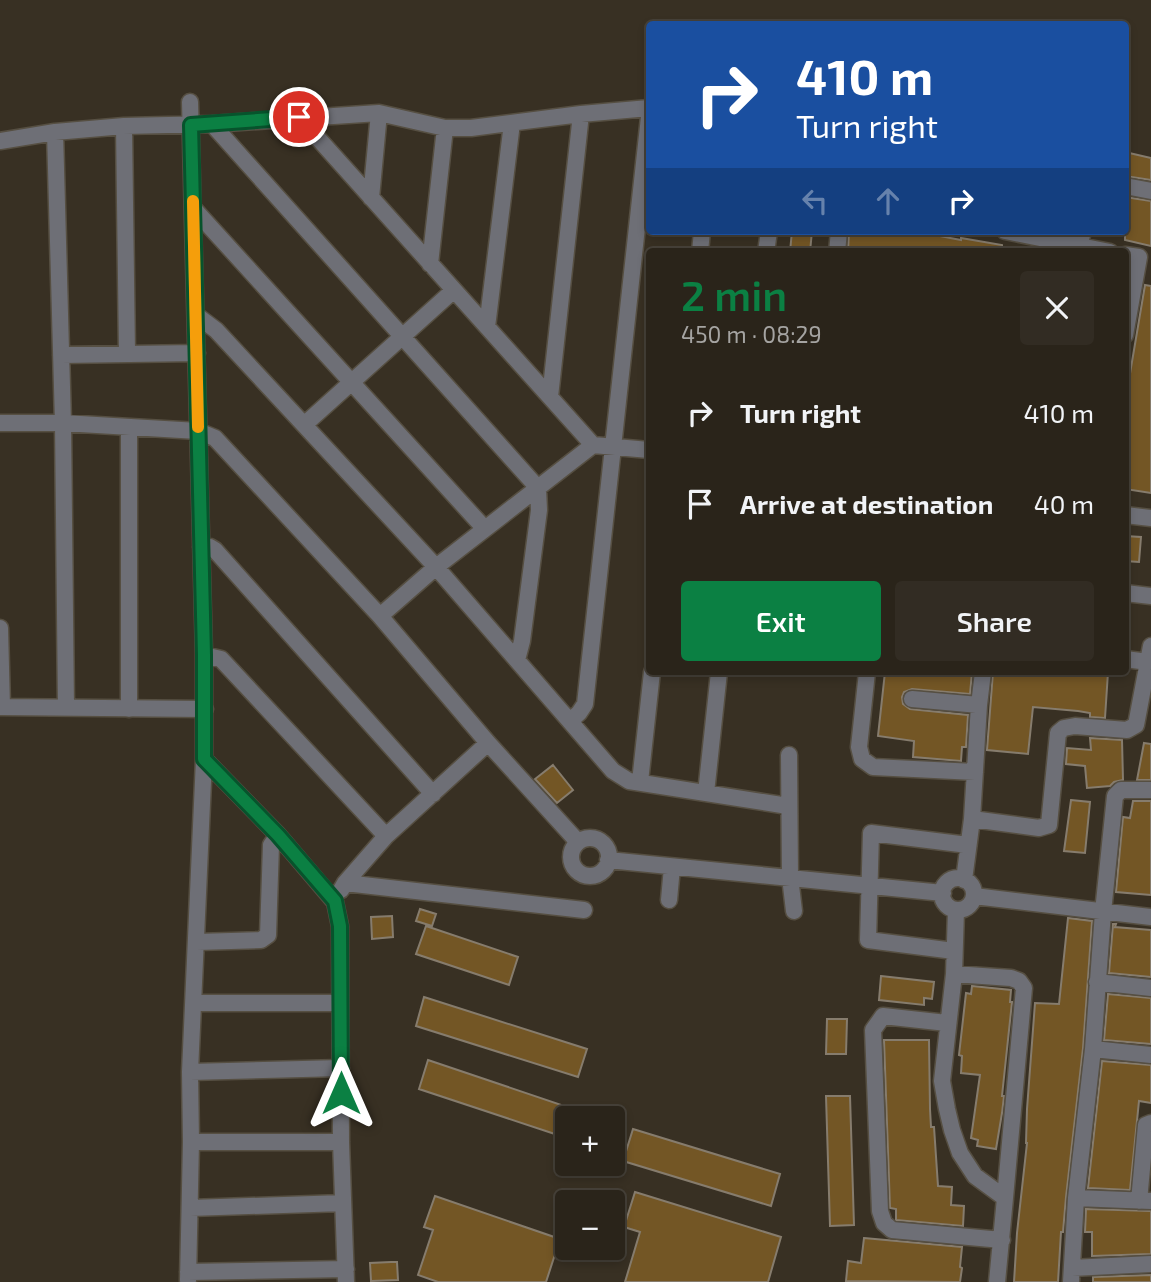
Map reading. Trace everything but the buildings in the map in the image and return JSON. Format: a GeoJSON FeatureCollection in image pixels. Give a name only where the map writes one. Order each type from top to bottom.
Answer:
{"type":"FeatureCollection","features":[{"type":"Feature","properties":{"kind":"street"},"geometry":{"type":"LineString","coordinates":[[190,102],[205,709],[190,1072],[188,1277],[346,1276],[341,1142],[340,926],[335,901],[278,835],[204,759]]}},
{"type":"Feature","properties":{"kind":"street"},"geometry":{"type":"LineString","coordinates":[[0,141],[55,132],[124,126],[212,124],[379,113],[445,128],[471,128],[646,108]]}},
{"type":"Feature","properties":{"kind":"street"},"geometry":{"type":"LineString","coordinates":[[371,198],[379,113]]}},
{"type":"Feature","properties":{"kind":"street"},"geometry":{"type":"LineString","coordinates":[[550,397],[581,114]]}},
{"type":"Feature","properties":{"kind":"street"},"geometry":{"type":"LineString","coordinates":[[299,117],[593,445],[646,450]]}},
{"type":"Feature","properties":{"kind":"street"},"geometry":{"type":"LineString","coordinates":[[487,327],[512,123]]}},
{"type":"Feature","properties":{"kind":"street"},"geometry":{"type":"LineString","coordinates":[[212,124],[538,488],[539,510],[522,642],[517,660]]}},
{"type":"Feature","properties":{"kind":"street"},"geometry":{"type":"LineString","coordinates":[[124,126],[127,354]]}},
{"type":"Feature","properties":{"kind":"street"},"geometry":{"type":"LineString","coordinates":[[430,264],[445,128]]}},
{"type":"Feature","properties":{"kind":"street"},"geometry":{"type":"LineString","coordinates":[[55,132],[63,423],[65,708]]}},
{"type":"Feature","properties":{"kind":"street"},"geometry":{"type":"LineString","coordinates":[[570,721],[584,704],[646,144]]}},
{"type":"Feature","properties":{"kind":"street"},"geometry":{"type":"LineString","coordinates":[[1129,187],[1151,191]]}},
{"type":"Feature","properties":{"kind":"street"},"geometry":{"type":"LineString","coordinates":[[193,208],[485,529]]}},
{"type":"Feature","properties":{"kind":"street"},"geometry":{"type":"LineString","coordinates":[[1030,235],[1080,243]]}},
{"type":"Feature","properties":{"kind":"street"},"geometry":{"type":"LineString","coordinates":[[1129,313],[1139,257]]}},
{"type":"Feature","properties":{"kind":"street"},"geometry":{"type":"LineString","coordinates":[[304,425],[454,290]]}},
{"type":"Feature","properties":{"kind":"street"},"geometry":{"type":"LineString","coordinates":[[196,315],[216,330],[436,567],[613,771],[629,781],[788,806]]}},
{"type":"Feature","properties":{"kind":"street"},"geometry":{"type":"LineString","coordinates":[[61,355],[197,354]]}},
{"type":"Feature","properties":{"kind":"street"},"geometry":{"type":"LineString","coordinates":[[0,423],[63,423],[198,431],[215,438],[380,616],[488,743],[578,842]]}},
{"type":"Feature","properties":{"kind":"street"},"geometry":{"type":"LineString","coordinates":[[129,427],[129,709]]}},
{"type":"Feature","properties":{"kind":"street"},"geometry":{"type":"LineString","coordinates":[[380,616],[436,567],[593,445]]}},
{"type":"Feature","properties":{"kind":"street"},"geometry":{"type":"LineString","coordinates":[[1129,515],[1151,518]]}},
{"type":"Feature","properties":{"kind":"street"},"geometry":{"type":"LineString","coordinates":[[201,547],[215,550],[433,794]]}},
{"type":"Feature","properties":{"kind":"street"},"geometry":{"type":"LineString","coordinates":[[1129,593],[1151,596]]}},
{"type":"Feature","properties":{"kind":"street"},"geometry":{"type":"LineString","coordinates":[[0,628],[1,707],[205,709]]}},
{"type":"Feature","properties":{"kind":"street"},"geometry":{"type":"LineString","coordinates":[[972,819],[1039,828],[1049,825],[1058,733],[1064,728],[1074,726],[1127,730],[1136,725],[1149,654],[1129,658]]}},
{"type":"Feature","properties":{"kind":"street"},"geometry":{"type":"LineString","coordinates":[[204,655],[221,659],[386,836]]}},
{"type":"Feature","properties":{"kind":"street"},"geometry":{"type":"LineString","coordinates":[[640,782],[653,675]]}},
{"type":"Feature","properties":{"kind":"street"},"geometry":{"type":"LineString","coordinates":[[706,793],[719,675]]}},
{"type":"Feature","properties":{"kind":"street"},"geometry":{"type":"LineString","coordinates":[[867,675],[859,747],[862,760],[873,767],[975,772]]}},
{"type":"Feature","properties":{"kind":"street"},"geometry":{"type":"LineString","coordinates":[[964,880],[972,819],[983,675]]}},
{"type":"Feature","properties":{"kind":"street"},"geometry":{"type":"LineString","coordinates":[[912,699],[979,705]]}},
{"type":"Feature","properties":{"kind":"street"},"geometry":{"type":"LineString","coordinates":[[335,901],[345,883],[386,836],[488,743]]}},
{"type":"Feature","properties":{"kind":"street"},"geometry":{"type":"LineString","coordinates":[[789,755],[790,877],[794,911]]}},
{"type":"Feature","properties":{"kind":"street"},"geometry":{"type":"LineString","coordinates":[[1151,790],[1121,790],[1115,796],[1102,912],[1093,1049],[1076,1198],[1071,1275],[1151,1264]]}},
{"type":"Feature","properties":{"kind":"street"},"geometry":{"type":"LineString","coordinates":[[954,951],[869,948],[871,833],[968,845]]}},
{"type":"Feature","properties":{"kind":"street"},"geometry":{"type":"LineString","coordinates":[[197,942],[261,940],[268,934],[271,845],[278,835]]}},
{"type":"Feature","properties":{"kind":"street"},"geometry":{"type":"LineString","coordinates":[[590,838],[606,847],[608,860],[603,870],[592,876],[575,869],[571,858],[578,842],[590,838]]}},
{"type":"Feature","properties":{"kind":"street"},"geometry":{"type":"LineString","coordinates":[[608,860],[943,893]]}},
{"type":"Feature","properties":{"kind":"street"},"geometry":{"type":"LineString","coordinates":[[668,901],[673,867]]}},
{"type":"Feature","properties":{"kind":"street"},"geometry":{"type":"LineString","coordinates":[[585,893],[586,875]]}},
{"type":"Feature","properties":{"kind":"street"},"geometry":{"type":"LineString","coordinates":[[952,879],[964,880],[974,889],[971,905],[956,910],[947,906],[943,893],[944,887],[952,879]]}},
{"type":"Feature","properties":{"kind":"street"},"geometry":{"type":"LineString","coordinates":[[345,883],[584,910]]}},
{"type":"Feature","properties":{"kind":"street"},"geometry":{"type":"LineString","coordinates":[[974,896],[1151,917]]}},
{"type":"Feature","properties":{"kind":"street"},"geometry":{"type":"LineString","coordinates":[[956,910],[954,974],[942,1081],[952,1130],[960,1153],[975,1176],[1005,1198]]}},
{"type":"Feature","properties":{"kind":"street"},"geometry":{"type":"LineString","coordinates":[[954,974],[1011,978],[1019,981],[1024,988],[997,1282]]}},
{"type":"Feature","properties":{"kind":"street"},"geometry":{"type":"LineString","coordinates":[[1097,982],[1151,988]]}},
{"type":"Feature","properties":{"kind":"street"},"geometry":{"type":"LineString","coordinates":[[194,1003],[340,1003]]}},
{"type":"Feature","properties":{"kind":"street"},"geometry":{"type":"LineString","coordinates":[[947,1023],[883,1016],[873,1030],[880,1211],[884,1223],[892,1230],[1002,1240]]}},
{"type":"Feature","properties":{"kind":"street"},"geometry":{"type":"LineString","coordinates":[[1093,1049],[1151,1055]]}},
{"type":"Feature","properties":{"kind":"street"},"geometry":{"type":"LineString","coordinates":[[190,1072],[341,1068]]}},
{"type":"Feature","properties":{"kind":"street"},"geometry":{"type":"LineString","coordinates":[[1076,1198],[1145,1201],[1149,1124]]}},
{"type":"Feature","properties":{"kind":"street"},"geometry":{"type":"LineString","coordinates":[[191,1142],[341,1142]]}},
{"type":"Feature","properties":{"kind":"street"},"geometry":{"type":"LineString","coordinates":[[190,1208],[343,1203]]}},
{"type":"Feature","properties":{"kind":"slow traffic"},"geometry":{"type":"LineString","coordinates":[[193,201],[198,427]]}},
{"type":"Feature","properties":{"kind":"route"},"geometry":{"type":"LineString","coordinates":[[299,117],[191,125],[204,655],[204,759],[278,835],[335,901],[340,926],[341,1093]]}}]}
